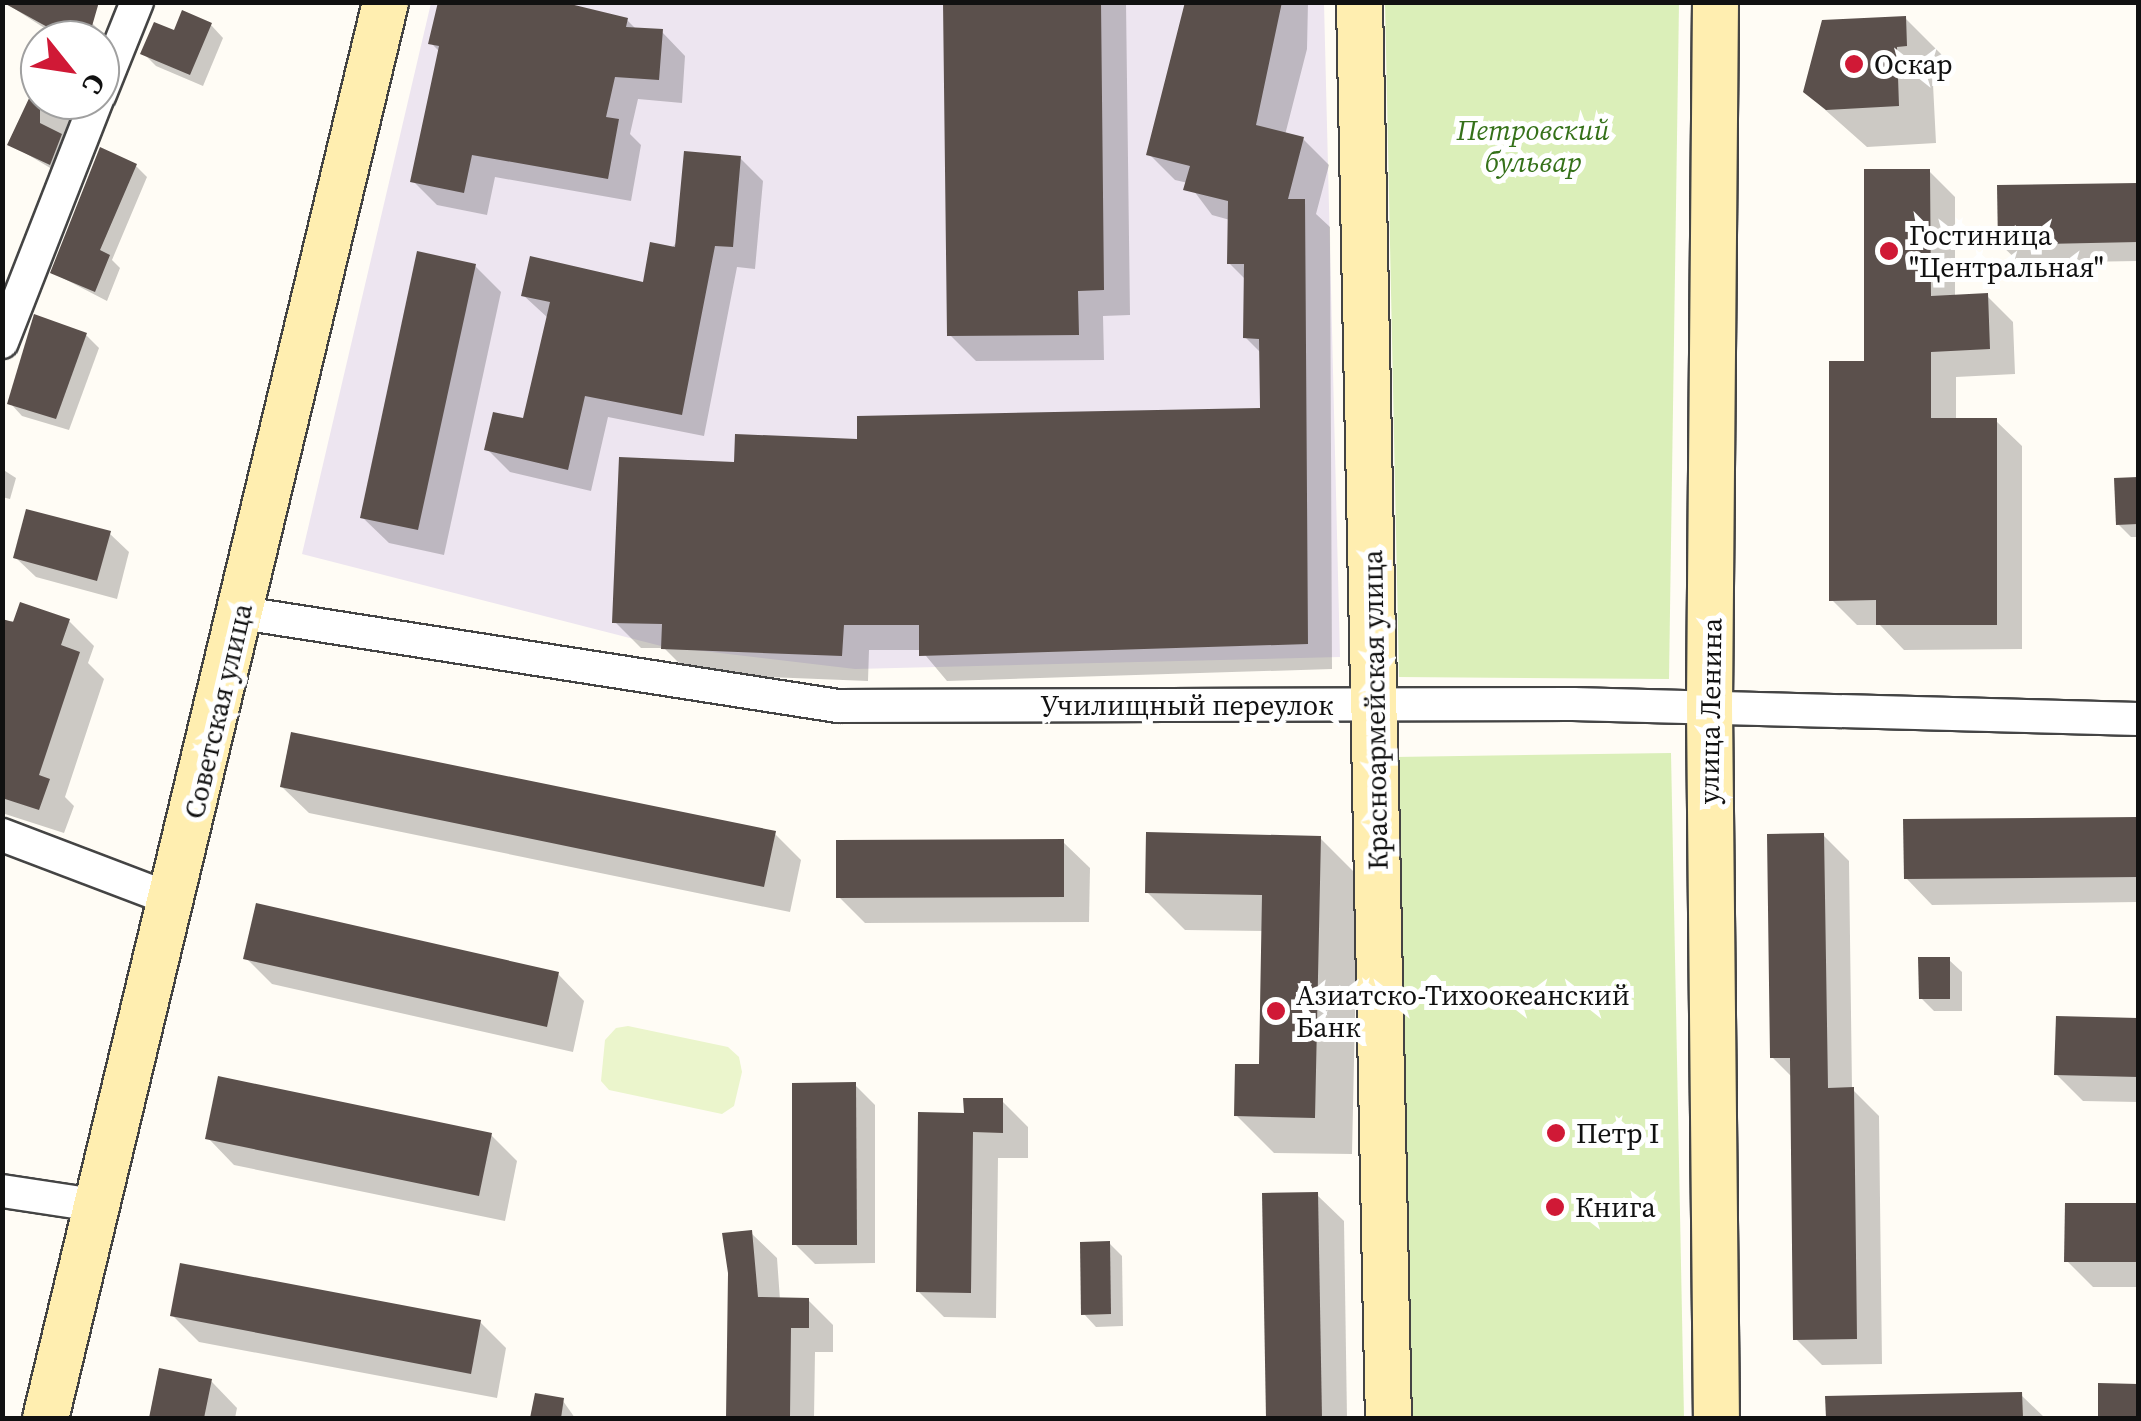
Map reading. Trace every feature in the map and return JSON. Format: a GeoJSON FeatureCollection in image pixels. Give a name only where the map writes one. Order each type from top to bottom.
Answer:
{"type":"FeatureCollection","features":[{"type":"Feature","properties":{"kind":"main road","name":"Советская улица"},"geometry":{"type":"LineString","coordinates":[[45,1418],[242,614],[385,2]]}},
{"type":"Feature","properties":{"kind":"main road","name":"Красноармейская улица"},"geometry":{"type":"LineString","coordinates":[[1359,2],[1388,1418]]}},
{"type":"Feature","properties":{"kind":"main road","name":"улица Ленина"},"geometry":{"type":"LineString","coordinates":[[1714,2],[1709,707],[1716,1418]]}},
{"type":"Feature","properties":{"kind":"street"},"geometry":{"type":"LineString","coordinates":[[120,44],[137,2]]}},
{"type":"Feature","properties":{"kind":"street"},"geometry":{"type":"LineString","coordinates":[[2,342],[90,120]]}},
{"type":"Feature","properties":{"kind":"street","name":"Училищный переулок"},"geometry":{"type":"LineString","coordinates":[[242,614],[838,706],[1709,707],[2138,719]]}},
{"type":"Feature","properties":{"kind":"street"},"geometry":{"type":"LineString","coordinates":[[2,834],[173,900]]}},
{"type":"Feature","properties":{"kind":"street"},"geometry":{"type":"LineString","coordinates":[[2,1191],[95,1205]]}},
{"type":"Feature","properties":{"kind":"shaded area"},"geometry":{"type":"Polygon","coordinates":[[[431,3],[1324,3],[1340,657],[855,669],[661,646],[302,554],[431,3]]]}},
{"type":"Feature","properties":{"kind":"green space","name":"Петровский бульвар"},"geometry":{"type":"Polygon","coordinates":[[[1385,3],[1679,3],[1669,679],[1399,677],[1385,3]]]}},
{"type":"Feature","properties":{"kind":"green space"},"geometry":{"type":"Polygon","coordinates":[[[1671,753],[1684,1418],[1407,1418],[1394,757],[1671,753]]]}},
{"type":"Feature","properties":{"kind":"green space"},"geometry":{"type":"Polygon","coordinates":[[[628,1026],[728,1047],[739,1057],[742,1072],[734,1106],[722,1114],[609,1090],[601,1081],[605,1040],[616,1028],[628,1026]]]}},
{"type":"Feature","properties":{"kind":"building"},"geometry":{"type":"Polygon","coordinates":[[[2,2],[99,2],[94,20],[35,20],[2,2]]]}},
{"type":"Feature","properties":{"kind":"building"},"geometry":{"type":"Polygon","coordinates":[[[438,2],[562,2],[628,18],[626,27],[663,29],[659,80],[615,77],[606,117],[619,119],[608,179],[472,155],[464,193],[410,182],[439,46],[428,44],[438,2]]]}},
{"type":"Feature","properties":{"kind":"building"},"geometry":{"type":"Polygon","coordinates":[[[943,2],[1101,2],[1104,290],[1078,291],[1079,335],[947,336],[943,2]]]}},
{"type":"Feature","properties":{"kind":"building"},"geometry":{"type":"Polygon","coordinates":[[[1185,2],[1282,2],[1256,125],[1304,137],[1288,199],[1305,199],[1308,644],[919,656],[919,625],[844,625],[842,656],[661,649],[662,624],[612,623],[619,457],[734,462],[735,434],[857,439],[857,416],[1260,408],[1259,339],[1243,338],[1244,264],[1227,264],[1228,201],[1183,190],[1190,166],[1146,155],[1185,2]]]}},
{"type":"Feature","properties":{"kind":"building"},"geometry":{"type":"Polygon","coordinates":[[[182,10],[212,23],[190,75],[140,54],[154,22],[174,30],[182,10]]]}},
{"type":"Feature","properties":{"kind":"building","name":"Оскар"},"geometry":{"type":"Polygon","coordinates":[[[1906,16],[1907,46],[1897,47],[1899,106],[1826,110],[1803,92],[1822,20],[1906,16]]]}},
{"type":"Feature","properties":{"kind":"building"},"geometry":{"type":"Polygon","coordinates":[[[20,117],[40,120],[62,134],[50,165],[7,145],[20,117]]]}},
{"type":"Feature","properties":{"kind":"building"},"geometry":{"type":"Polygon","coordinates":[[[100,147],[137,164],[100,250],[110,255],[95,292],[50,273],[100,147]]]}},
{"type":"Feature","properties":{"kind":"building"},"geometry":{"type":"Polygon","coordinates":[[[684,151],[741,156],[733,247],[715,246],[682,415],[585,396],[568,470],[484,450],[493,412],[523,418],[550,302],[521,296],[530,256],[643,282],[650,242],[675,247],[684,151]]]}},
{"type":"Feature","properties":{"kind":"building"},"geometry":{"type":"Polygon","coordinates":[[[1864,169],[1930,169],[1931,296],[1988,293],[1990,349],[1931,352],[1931,418],[1997,418],[1997,625],[1876,625],[1876,600],[1829,601],[1829,361],[1864,361],[1864,169]]]}},
{"type":"Feature","properties":{"kind":"building"},"geometry":{"type":"Polygon","coordinates":[[[2138,183],[2138,242],[1998,245],[1997,185],[2138,183]]]}},
{"type":"Feature","properties":{"kind":"building"},"geometry":{"type":"Polygon","coordinates":[[[417,251],[476,264],[418,530],[360,518],[417,251]]]}},
{"type":"Feature","properties":{"kind":"building"},"geometry":{"type":"Polygon","coordinates":[[[34,314],[87,333],[56,419],[7,404],[34,314]]]}},
{"type":"Feature","properties":{"kind":"building"},"geometry":{"type":"Polygon","coordinates":[[[2138,477],[2138,524],[2116,525],[2114,478],[2138,477]]]}},
{"type":"Feature","properties":{"kind":"building"},"geometry":{"type":"Polygon","coordinates":[[[26,509],[111,531],[97,581],[13,558],[26,509]]]}},
{"type":"Feature","properties":{"kind":"building"},"geometry":{"type":"Polygon","coordinates":[[[20,602],[70,619],[61,645],[80,652],[39,775],[50,779],[39,810],[2,798],[2,619],[13,622],[20,602]]]}},
{"type":"Feature","properties":{"kind":"building"},"geometry":{"type":"Polygon","coordinates":[[[291,732],[776,831],[764,887],[280,787],[291,732]]]}},
{"type":"Feature","properties":{"kind":"building"},"geometry":{"type":"Polygon","coordinates":[[[2138,817],[2138,877],[1904,879],[1903,819],[2138,817]]]}},
{"type":"Feature","properties":{"kind":"building"},"geometry":{"type":"Polygon","coordinates":[[[1146,832],[1321,836],[1315,1118],[1234,1116],[1235,1064],[1259,1064],[1262,895],[1145,893],[1146,832]]]}},
{"type":"Feature","properties":{"kind":"building"},"geometry":{"type":"Polygon","coordinates":[[[1824,833],[1828,1088],[1854,1087],[1857,1339],[1793,1340],[1790,1058],[1770,1058],[1767,834],[1824,833]]]}},
{"type":"Feature","properties":{"kind":"building"},"geometry":{"type":"Polygon","coordinates":[[[1064,839],[1064,897],[836,898],[836,840],[1064,839]]]}},
{"type":"Feature","properties":{"kind":"building"},"geometry":{"type":"Polygon","coordinates":[[[256,903],[559,972],[547,1027],[243,959],[256,903]]]}},
{"type":"Feature","properties":{"kind":"building"},"geometry":{"type":"Polygon","coordinates":[[[1918,957],[1950,957],[1950,999],[1919,999],[1918,957]]]}},
{"type":"Feature","properties":{"kind":"building"},"geometry":{"type":"Polygon","coordinates":[[[2056,1016],[2138,1018],[2138,1077],[2054,1075],[2056,1016]]]}},
{"type":"Feature","properties":{"kind":"building"},"geometry":{"type":"Polygon","coordinates":[[[218,1076],[492,1133],[479,1196],[205,1139],[218,1076]]]}},
{"type":"Feature","properties":{"kind":"building"},"geometry":{"type":"Polygon","coordinates":[[[856,1082],[857,1245],[792,1245],[792,1083],[856,1082]]]}},
{"type":"Feature","properties":{"kind":"building"},"geometry":{"type":"Polygon","coordinates":[[[963,1098],[1003,1098],[1003,1133],[973,1132],[971,1293],[916,1292],[918,1112],[964,1113],[963,1098]]]}},
{"type":"Feature","properties":{"kind":"building"},"geometry":{"type":"Polygon","coordinates":[[[1318,1192],[1322,1418],[1266,1418],[1262,1193],[1318,1192]]]}},
{"type":"Feature","properties":{"kind":"building"},"geometry":{"type":"Polygon","coordinates":[[[2065,1203],[2138,1203],[2138,1262],[2064,1262],[2065,1203]]]}},
{"type":"Feature","properties":{"kind":"building"},"geometry":{"type":"Polygon","coordinates":[[[752,1230],[758,1297],[809,1298],[809,1328],[791,1328],[790,1418],[726,1418],[728,1273],[722,1233],[752,1230]]]}},
{"type":"Feature","properties":{"kind":"building"},"geometry":{"type":"Polygon","coordinates":[[[1110,1241],[1111,1314],[1081,1315],[1080,1242],[1110,1241]]]}},
{"type":"Feature","properties":{"kind":"building"},"geometry":{"type":"Polygon","coordinates":[[[180,1263],[481,1320],[471,1374],[170,1316],[180,1263]]]}},
{"type":"Feature","properties":{"kind":"building"},"geometry":{"type":"Polygon","coordinates":[[[159,1368],[212,1379],[204,1418],[149,1418],[159,1368]]]}},
{"type":"Feature","properties":{"kind":"building"},"geometry":{"type":"Polygon","coordinates":[[[2098,1383],[2138,1384],[2138,1418],[2098,1418],[2098,1383]]]}},
{"type":"Feature","properties":{"kind":"building"},"geometry":{"type":"Polygon","coordinates":[[[2022,1392],[2023,1418],[1826,1418],[1825,1396],[2022,1392]]]}},
{"type":"Feature","properties":{"kind":"building"},"geometry":{"type":"Polygon","coordinates":[[[535,1393],[564,1398],[561,1418],[530,1418],[535,1393]]]}},
{"type":"Feature","properties":{"kind":"place","name":"Оскар"},"geometry":{"type":"Point","coordinates":[1854,64]}},
{"type":"Feature","properties":{"kind":"place","name":"Гостиница \"Центральная\""},"geometry":{"type":"Point","coordinates":[1889,251]}},
{"type":"Feature","properties":{"kind":"place","name":"Азиатско-Тихоокеанский Банк"},"geometry":{"type":"Point","coordinates":[1276,1011]}},
{"type":"Feature","properties":{"kind":"place","name":"Петр I"},"geometry":{"type":"Point","coordinates":[1556,1133]}},
{"type":"Feature","properties":{"kind":"place","name":"Книга"},"geometry":{"type":"Point","coordinates":[1555,1207]}}]}
